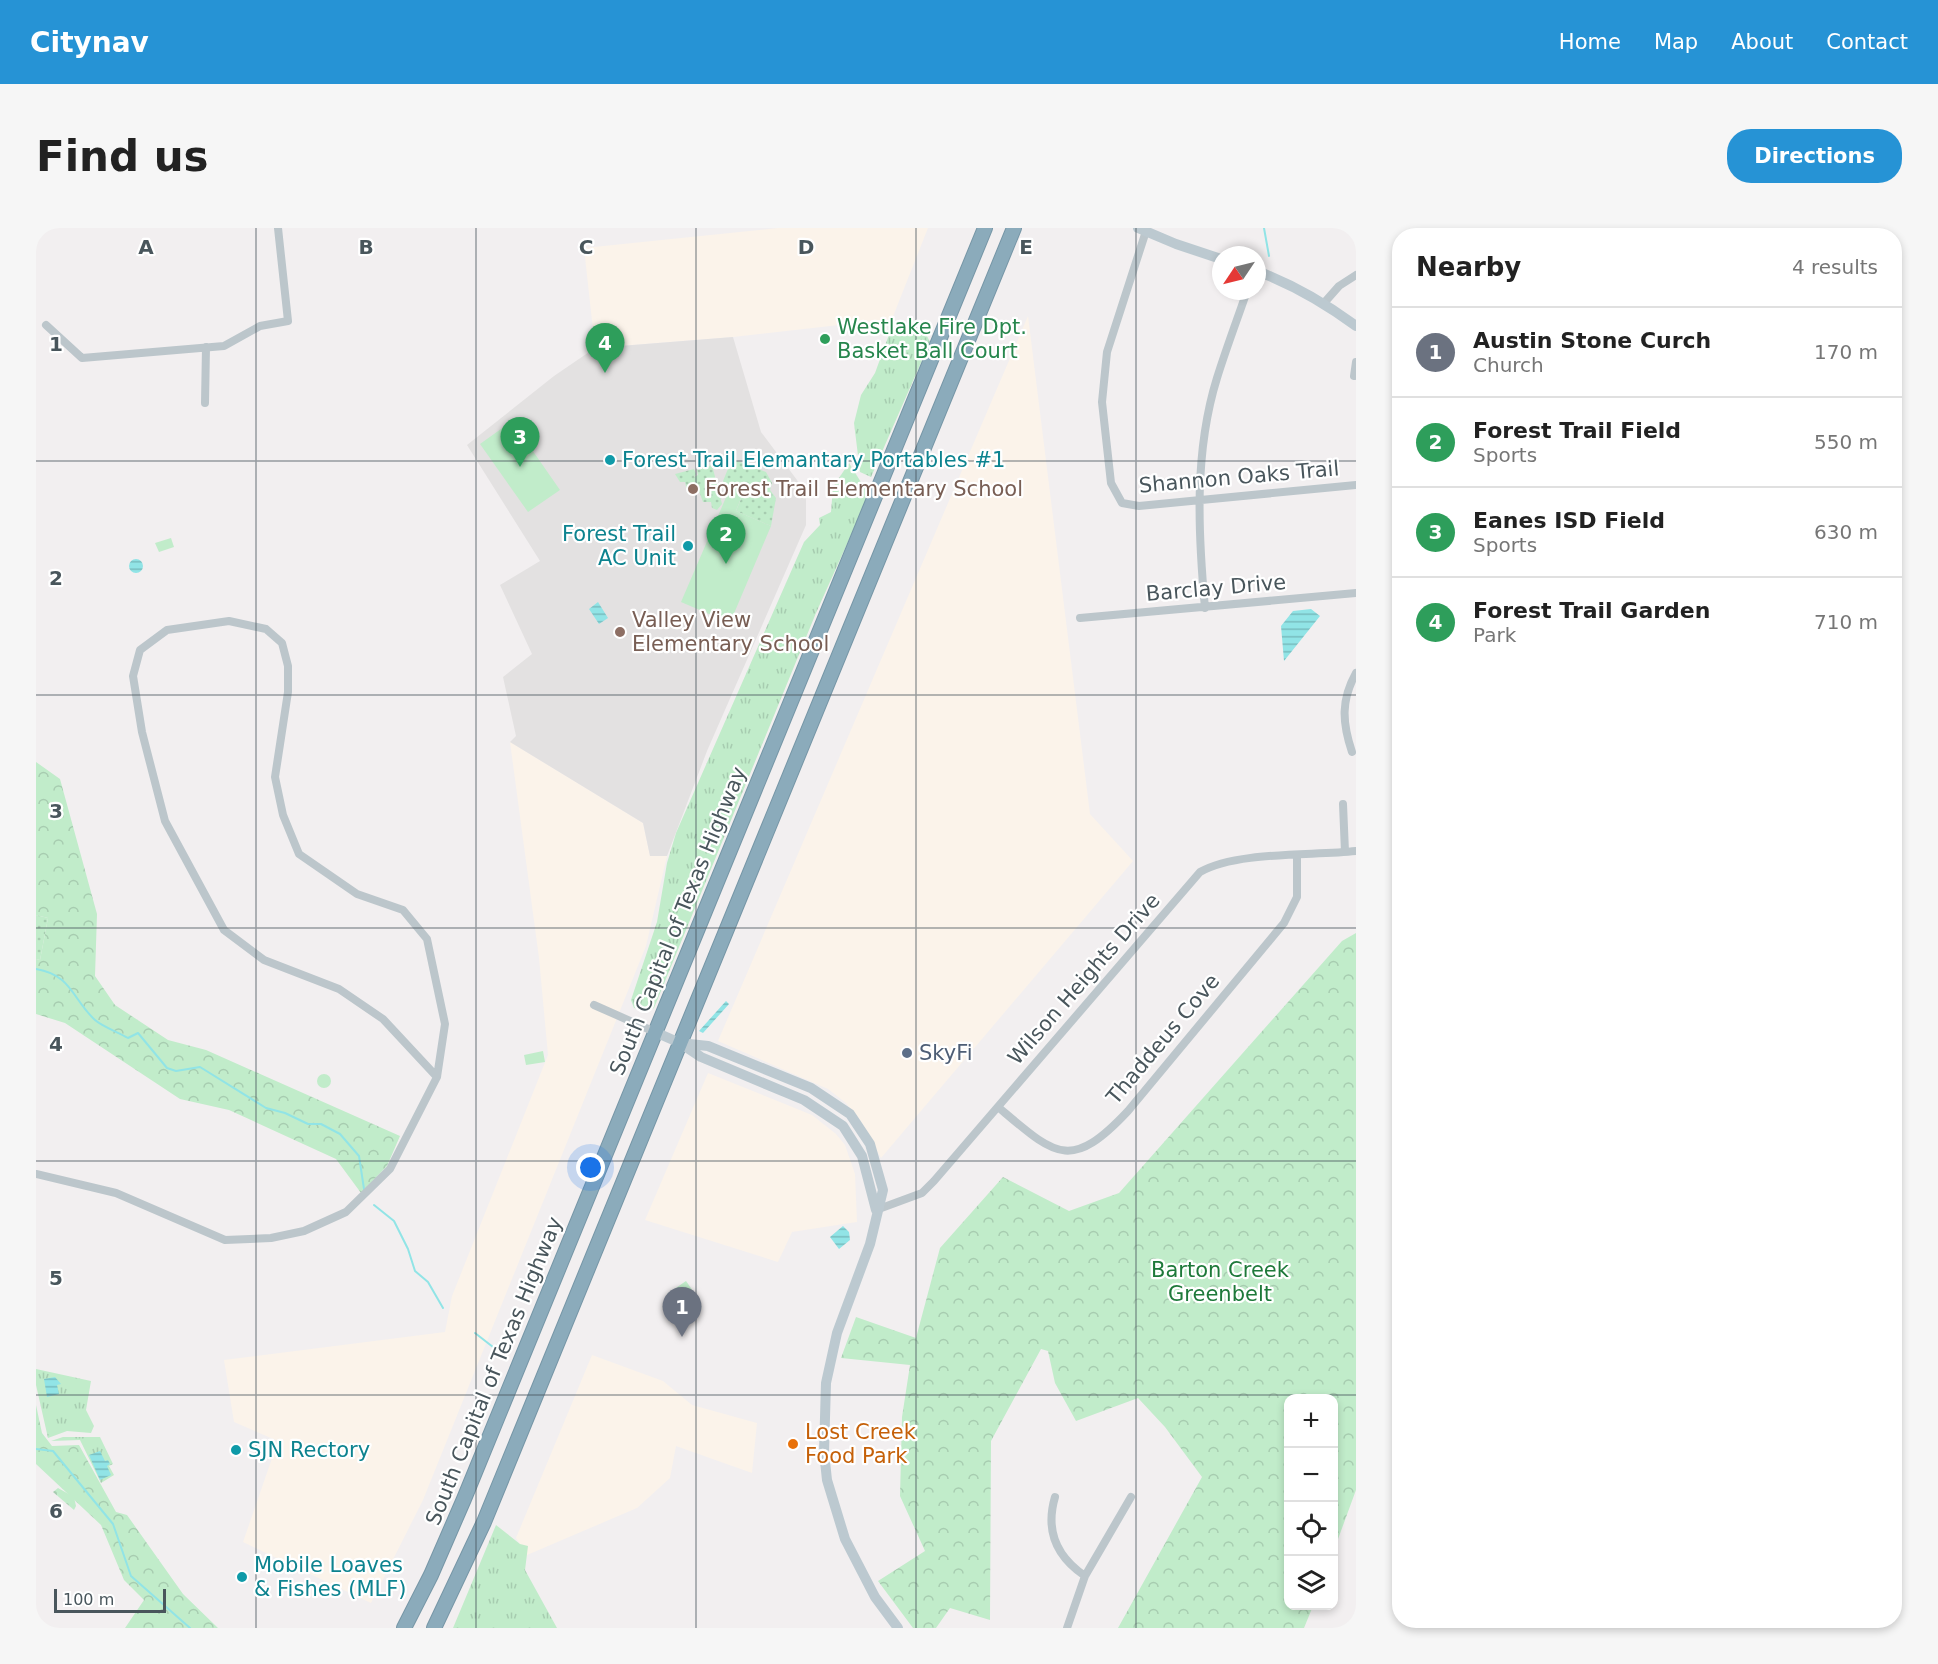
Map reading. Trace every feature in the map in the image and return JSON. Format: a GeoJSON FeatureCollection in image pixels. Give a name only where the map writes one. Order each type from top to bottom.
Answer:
{"type":"FeatureCollection","features":[{"type":"Feature","properties":{"kind":"highway","name":"South Capital of Texas Highway"},"geometry":{"type":"LineString","coordinates":[[404,1628],[448,1537],[985,228]]}},
{"type":"Feature","properties":{"kind":"highway"},"geometry":{"type":"LineString","coordinates":[[434,1628],[481,1528],[1014,228]]}},
{"type":"Feature","properties":{"kind":"street"},"geometry":{"type":"LineString","coordinates":[[46,325],[82,358],[224,346],[260,326],[288,321],[278,228]]}},
{"type":"Feature","properties":{"kind":"street"},"geometry":{"type":"LineString","coordinates":[[1144,229],[1176,244],[1212,256]]}},
{"type":"Feature","properties":{"kind":"street","name":"Shannon Oaks Trail"},"geometry":{"type":"LineString","coordinates":[[1144,229],[1107,352],[1102,402],[1111,483],[1122,503],[1132,505],[1200,500],[1356,485]]}},
{"type":"Feature","properties":{"kind":"street"},"geometry":{"type":"LineString","coordinates":[[1266,274],[1287,282],[1324,303],[1356,327]]}},
{"type":"Feature","properties":{"kind":"street"},"geometry":{"type":"LineString","coordinates":[[1324,303],[1339,286],[1356,275]]}},
{"type":"Feature","properties":{"kind":"street"},"geometry":{"type":"LineString","coordinates":[[1205,608],[1199,544],[1206,427],[1216,380],[1244,300]]}},
{"type":"Feature","properties":{"kind":"street"},"geometry":{"type":"LineString","coordinates":[[205,403],[206,348]]}},
{"type":"Feature","properties":{"kind":"street"},"geometry":{"type":"LineString","coordinates":[[1354,376],[1356,362]]}},
{"type":"Feature","properties":{"kind":"street","name":"Barclay Drive"},"geometry":{"type":"LineString","coordinates":[[1080,618],[1356,593]]}},
{"type":"Feature","properties":{"kind":"street"},"geometry":{"type":"LineString","coordinates":[[36,1174],[116,1193],[225,1240],[271,1238],[304,1231],[346,1212],[390,1169],[437,1077],[445,1024],[427,939],[403,910],[357,894],[299,854],[283,814],[275,777],[288,693],[288,666],[282,643],[266,628],[229,621],[167,630],[140,650],[133,676],[142,732],[165,821],[224,930],[264,960],[339,989],[383,1019],[437,1077]]}},
{"type":"Feature","properties":{"kind":"street"},"geometry":{"type":"LineString","coordinates":[[1352,752],[1343,720],[1344,703],[1356,673]]}},
{"type":"Feature","properties":{"kind":"street"},"geometry":{"type":"LineString","coordinates":[[1343,804],[1345,852]]}},
{"type":"Feature","properties":{"kind":"street","name":"Wilson Heights Drive"},"geometry":{"type":"LineString","coordinates":[[876,1210],[922,1193],[1191,879],[1210,866],[1235,860],[1356,851]]}},
{"type":"Feature","properties":{"kind":"street","name":"Thaddeus Cove"},"geometry":{"type":"LineString","coordinates":[[998,1107],[1035,1139],[1057,1150],[1079,1150],[1100,1139],[1128,1111],[1284,923],[1296,897],[1297,856]]}},
{"type":"Feature","properties":{"kind":"street"},"geometry":{"type":"LineString","coordinates":[[594,1005],[680,1042],[708,1046],[788,1077],[832,1100],[850,1114],[870,1144],[883,1190],[876,1210],[870,1244],[837,1333],[826,1383],[824,1452],[827,1480],[845,1539],[875,1597],[898,1628]]}},
{"type":"Feature","properties":{"kind":"street"},"geometry":{"type":"LineString","coordinates":[[1055,1497],[1051,1531],[1055,1543],[1062,1557],[1085,1576]]}},
{"type":"Feature","properties":{"kind":"street"},"geometry":{"type":"LineString","coordinates":[[1067,1628],[1085,1576],[1131,1497]]}},
{"type":"Feature","properties":{"kind":"shaded area"},"geometry":{"type":"Polygon","coordinates":[[[778,228],[928,228],[892,319],[733,337],[595,348],[584,248],[778,228]]]}},
{"type":"Feature","properties":{"kind":"shaded area"},"geometry":{"type":"Polygon","coordinates":[[[1028,316],[1090,814],[1133,861],[881,1158],[861,1121],[846,1103],[828,1089],[718,1041],[1028,316]]]}},
{"type":"Feature","properties":{"kind":"shaded area"},"geometry":{"type":"Polygon","coordinates":[[[733,337],[761,432],[797,480],[806,498],[806,525],[707,751],[667,856],[650,856],[643,823],[510,742],[516,736],[503,677],[532,654],[500,585],[540,561],[467,445],[554,376],[595,348],[733,337]]]}},
{"type":"Feature","properties":{"kind":"shaded area"},"geometry":{"type":"Polygon","coordinates":[[[510,742],[643,823],[650,856],[667,856],[646,946],[423,1500],[371,1603],[243,1542],[278,1441],[234,1422],[224,1360],[445,1332],[452,1296],[548,1055],[539,958],[510,742]]]}},
{"type":"Feature","properties":{"kind":"shaded area"},"geometry":{"type":"Polygon","coordinates":[[[708,1073],[812,1115],[836,1134],[845,1145],[855,1174],[857,1222],[792,1232],[778,1262],[645,1220],[708,1073]]]}},
{"type":"Feature","properties":{"kind":"shaded area"},"geometry":{"type":"Polygon","coordinates":[[[592,1355],[663,1381],[692,1405],[757,1423],[752,1473],[676,1446],[670,1478],[637,1508],[527,1555],[516,1538],[592,1355]]]}},
{"type":"Feature","properties":{"kind":"green space"},"geometry":{"type":"Polygon","coordinates":[[[894,321],[926,334],[930,342],[871,477],[860,472],[854,423],[861,395],[875,373],[894,321]]]}},
{"type":"Feature","properties":{"kind":"green space"},"geometry":{"type":"Polygon","coordinates":[[[512,421],[560,490],[528,512],[480,444],[512,421]]]}},
{"type":"Feature","properties":{"kind":"green space"},"geometry":{"type":"Polygon","coordinates":[[[732,459],[766,472],[772,483],[770,490],[776,498],[771,526],[736,511],[743,494],[725,487],[723,481],[732,459]]]}},
{"type":"Feature","properties":{"kind":"green space"},"geometry":{"type":"Polygon","coordinates":[[[849,463],[869,495],[816,613],[654,1008],[648,1011],[634,1008],[631,1000],[657,922],[667,863],[676,833],[804,542],[820,525],[819,518],[831,512],[833,487],[849,463]]]}},
{"type":"Feature","properties":{"kind":"green space"},"geometry":{"type":"Polygon","coordinates":[[[712,465],[722,504],[717,510],[712,508],[711,502],[703,502],[695,480],[697,492],[688,494],[685,482],[680,482],[675,474],[694,469],[696,474],[694,477],[698,475],[697,470],[712,465]]]}},
{"type":"Feature","properties":{"kind":"green space"},"geometry":{"type":"Polygon","coordinates":[[[730,488],[743,493],[736,511],[771,526],[730,623],[681,602],[730,488]]]}},
{"type":"Feature","properties":{"kind":"green space"},"geometry":{"type":"Polygon","coordinates":[[[171,538],[174,547],[159,552],[155,543],[171,538]]]}},
{"type":"Feature","properties":{"kind":"green space"},"geometry":{"type":"Polygon","coordinates":[[[36,762],[60,779],[97,914],[95,976],[115,1005],[168,1040],[206,1050],[400,1136],[387,1166],[361,1193],[336,1159],[229,1110],[180,1099],[65,1023],[36,1014],[36,959],[40,960],[48,918],[36,915],[36,762]]]}},
{"type":"Feature","properties":{"kind":"green space"},"geometry":{"type":"Polygon","coordinates":[[[36,915],[48,918],[40,960],[36,959],[36,915]]]}},
{"type":"Feature","properties":{"kind":"green space","name":"Barton Creek Greenbelt"},"geometry":{"type":"Polygon","coordinates":[[[1356,933],[1356,1490],[1338,1539],[1338,1394],[1284,1394],[1284,1610],[1311,1610],[1304,1628],[1118,1628],[1202,1477],[1165,1427],[1138,1398],[1076,1421],[1055,1383],[1048,1351],[1041,1349],[991,1441],[990,1620],[950,1608],[936,1628],[913,1628],[878,1581],[925,1551],[900,1496],[902,1417],[910,1365],[841,1358],[856,1317],[916,1338],[940,1248],[1003,1177],[1069,1211],[1119,1193],[1342,941],[1356,933]]]}},
{"type":"Feature","properties":{"kind":"green space"},"geometry":{"type":"Polygon","coordinates":[[[543,1051],[545,1062],[526,1065],[524,1055],[543,1051]]]}},
{"type":"Feature","properties":{"kind":"green space"},"geometry":{"type":"Polygon","coordinates":[[[324,1074],[329,1076],[331,1081],[329,1086],[324,1088],[319,1086],[317,1081],[319,1076],[324,1074]]]}},
{"type":"Feature","properties":{"kind":"green space"},"geometry":{"type":"Polygon","coordinates":[[[686,1281],[693,1291],[674,1305],[667,1294],[686,1281]]]}},
{"type":"Feature","properties":{"kind":"green space"},"geometry":{"type":"Polygon","coordinates":[[[36,1369],[91,1381],[86,1410],[94,1426],[91,1433],[67,1431],[48,1438],[36,1385],[36,1369]]]}},
{"type":"Feature","properties":{"kind":"green space"},"geometry":{"type":"Polygon","coordinates":[[[36,1405],[42,1433],[52,1446],[79,1445],[116,1512],[127,1515],[183,1594],[218,1628],[125,1628],[144,1600],[124,1580],[101,1525],[36,1464],[36,1405]]]}},
{"type":"Feature","properties":{"kind":"green space"},"geometry":{"type":"Polygon","coordinates":[[[63,1437],[100,1437],[113,1464],[109,1466],[114,1475],[101,1483],[80,1440],[51,1441],[63,1437]]]}},
{"type":"Feature","properties":{"kind":"green space"},"geometry":{"type":"Polygon","coordinates":[[[58,1488],[74,1497],[76,1506],[74,1510],[53,1492],[58,1488]]]}},
{"type":"Feature","properties":{"kind":"green space"},"geometry":{"type":"Polygon","coordinates":[[[496,1525],[520,1544],[528,1546],[525,1570],[557,1628],[453,1628],[496,1525]]]}},
{"type":"Feature","properties":{"kind":"water"},"geometry":{"type":"Polygon","coordinates":[[[133,559],[139,559],[143,566],[139,573],[133,573],[129,569],[129,563],[133,559]]]}},
{"type":"Feature","properties":{"kind":"water"},"geometry":{"type":"Polygon","coordinates":[[[598,602],[608,618],[599,624],[589,609],[598,602]]]}},
{"type":"Feature","properties":{"kind":"water"},"geometry":{"type":"Polygon","coordinates":[[[1311,609],[1320,616],[1284,661],[1281,626],[1293,611],[1311,609]]]}},
{"type":"Feature","properties":{"kind":"water"},"geometry":{"type":"Polygon","coordinates":[[[726,1001],[729,1004],[703,1033],[699,1031],[726,1001]]]}},
{"type":"Feature","properties":{"kind":"water"},"geometry":{"type":"Polygon","coordinates":[[[843,1226],[849,1232],[850,1240],[839,1249],[830,1237],[843,1226]]]}},
{"type":"Feature","properties":{"kind":"water"},"geometry":{"type":"Polygon","coordinates":[[[55,1377],[61,1384],[57,1385],[59,1394],[47,1397],[44,1379],[55,1377]]]}},
{"type":"Feature","properties":{"kind":"water"},"geometry":{"type":"Polygon","coordinates":[[[100,1451],[105,1461],[108,1460],[110,1464],[107,1466],[111,1475],[100,1480],[89,1455],[100,1451]]]}},
{"type":"Feature","properties":{"kind":"waterway"},"geometry":{"type":"LineString","coordinates":[[1264,228],[1269,256]]}},
{"type":"Feature","properties":{"kind":"waterway"},"geometry":{"type":"LineString","coordinates":[[36,969],[48,972],[64,982],[98,1023],[128,1038],[138,1033],[167,1068],[176,1071],[200,1067],[266,1108],[285,1113],[308,1124],[321,1124],[340,1134],[359,1156],[364,1189]]}},
{"type":"Feature","properties":{"kind":"waterway"},"geometry":{"type":"LineString","coordinates":[[374,1205],[394,1221],[408,1249],[415,1271],[428,1282],[443,1308]]}},
{"type":"Feature","properties":{"kind":"waterway"},"geometry":{"type":"LineString","coordinates":[[475,1333],[493,1347]]}},
{"type":"Feature","properties":{"kind":"waterway"},"geometry":{"type":"LineString","coordinates":[[36,1449],[53,1451],[113,1524],[131,1576],[190,1628]]}},
{"type":"Feature","properties":{"kind":"place","name":"Westlake Fire Dpt. Basket Ball Court"},"geometry":{"type":"Point","coordinates":[825,339]}},
{"type":"Feature","properties":{"kind":"place","name":"Forest Trail Garden"},"geometry":{"type":"Point","coordinates":[605,373]}},
{"type":"Feature","properties":{"kind":"place","name":"Forest Trail Elemantary Portables #1"},"geometry":{"type":"Point","coordinates":[610,460]}},
{"type":"Feature","properties":{"kind":"place","name":"Eanes ISD Field"},"geometry":{"type":"Point","coordinates":[520,467]}},
{"type":"Feature","properties":{"kind":"place","name":"Forest Trail Elementary School"},"geometry":{"type":"Point","coordinates":[693,489]}},
{"type":"Feature","properties":{"kind":"place","name":"Forest Trail AC Unit"},"geometry":{"type":"Point","coordinates":[688,546]}},
{"type":"Feature","properties":{"kind":"place","name":"Forest Trail Field"},"geometry":{"type":"Point","coordinates":[726,564]}},
{"type":"Feature","properties":{"kind":"place","name":"Valley View Elementary School"},"geometry":{"type":"Point","coordinates":[620,632]}},
{"type":"Feature","properties":{"kind":"place","name":"SkyFi"},"geometry":{"type":"Point","coordinates":[907,1053]}},
{"type":"Feature","properties":{"kind":"place","name":"Austin Stone Curch"},"geometry":{"type":"Point","coordinates":[682,1337]}},
{"type":"Feature","properties":{"kind":"place","name":"Lost Creek Food Park"},"geometry":{"type":"Point","coordinates":[793,1444]}},
{"type":"Feature","properties":{"kind":"place","name":"SJN Rectory"},"geometry":{"type":"Point","coordinates":[236,1450]}},
{"type":"Feature","properties":{"kind":"place","name":"Mobile Loaves & Fishes (MLF)"},"geometry":{"type":"Point","coordinates":[242,1577]}}]}
